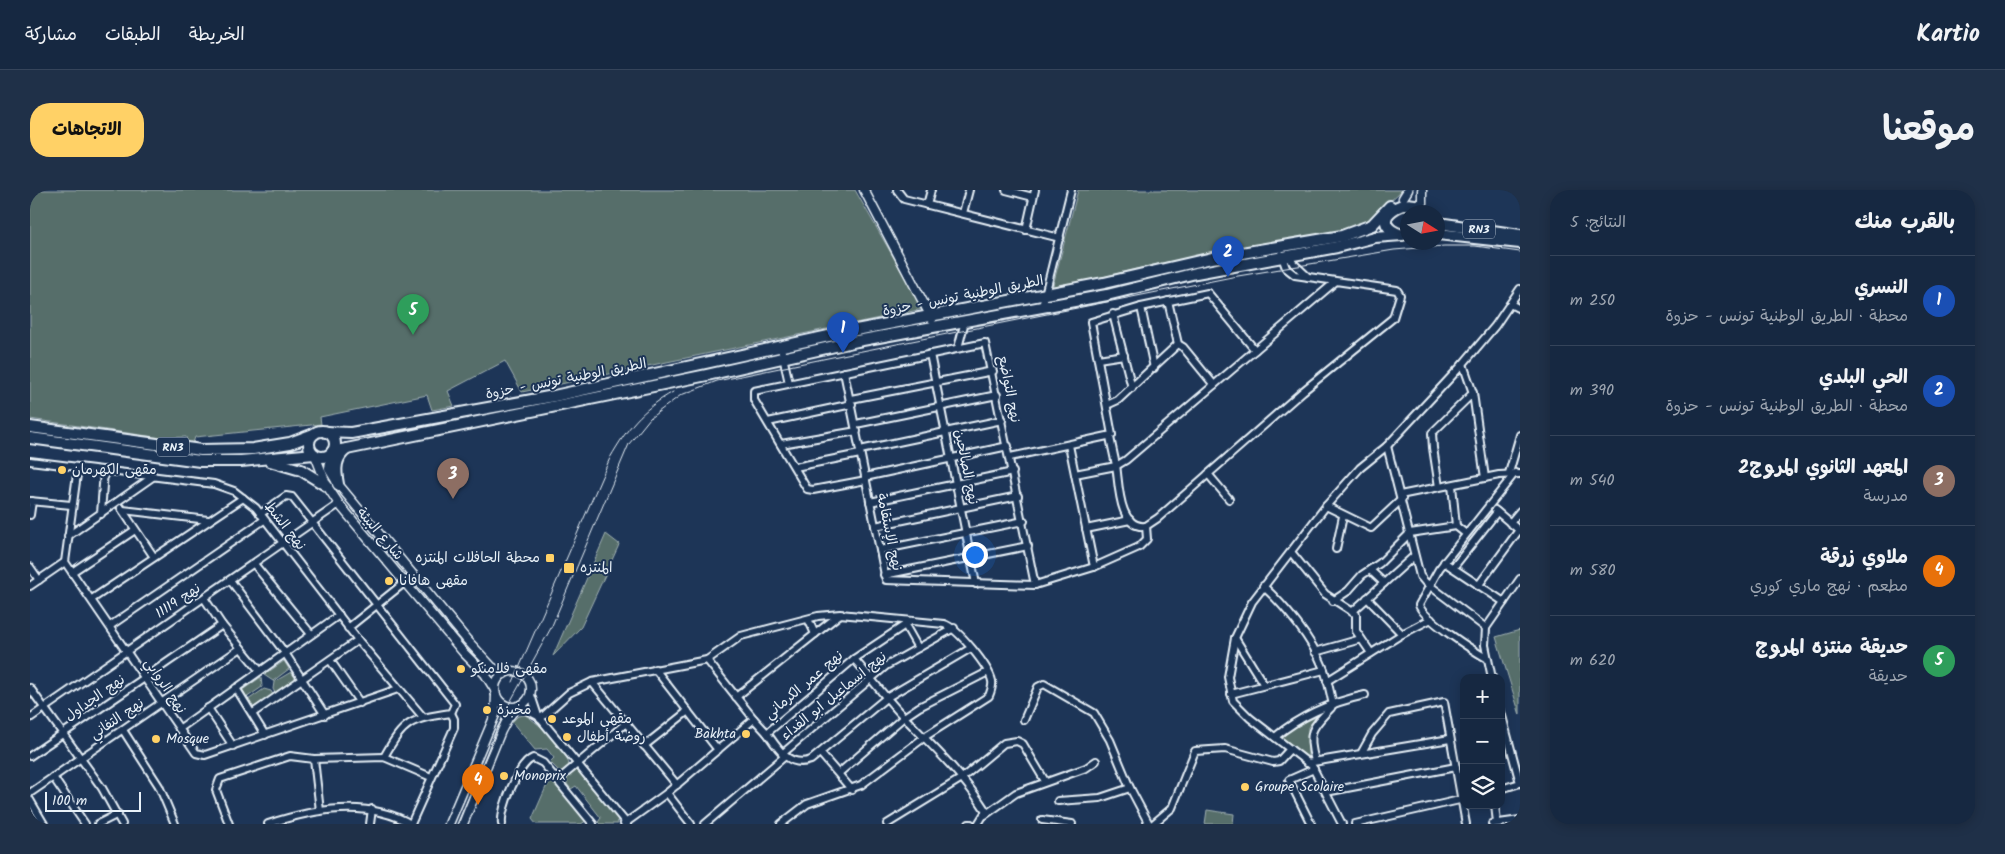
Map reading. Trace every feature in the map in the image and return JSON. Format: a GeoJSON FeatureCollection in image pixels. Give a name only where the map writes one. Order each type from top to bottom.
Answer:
{"type":"FeatureCollection","features":[{"type":"Feature","properties":{"kind":"highway","name":"RN3"},"geometry":{"type":"LineString","coordinates":[[1400,234],[1396,233],[1388,224],[1387,212],[1390,206],[1406,194],[1418,205]]}},
{"type":"Feature","properties":{"kind":"highway","name":"الطريق الوطنية تونس - حزوة"},"geometry":{"type":"LineString","coordinates":[[326,432],[351,433],[442,418],[781,348],[933,320],[965,321],[1107,295],[1356,232],[1372,224],[1390,206]]}},
{"type":"Feature","properties":{"kind":"highway","name":"RN3"},"geometry":{"type":"LineString","coordinates":[[1445,224],[1520,236]]}},
{"type":"Feature","properties":{"kind":"highway","name":"الطريق الوطنية تونس - حزوة"},"geometry":{"type":"LineString","coordinates":[[332,452],[783,359],[933,320],[1212,258],[1337,247],[1375,237],[1400,235]]}},
{"type":"Feature","properties":{"kind":"highway","name":"RN3"},"geometry":{"type":"LineString","coordinates":[[1445,235],[1520,243]]}},
{"type":"Feature","properties":{"kind":"highway","name":"RN3"},"geometry":{"type":"LineString","coordinates":[[30,427],[201,450],[253,449],[290,443],[314,434],[326,432]]}},
{"type":"Feature","properties":{"kind":"highway"},"geometry":{"type":"LineString","coordinates":[[326,432],[332,436],[335,442],[332,452]]}},
{"type":"Feature","properties":{"kind":"highway"},"geometry":{"type":"LineString","coordinates":[[314,434],[309,444],[315,455]]}},
{"type":"Feature","properties":{"kind":"highway","name":"RN3"},"geometry":{"type":"LineString","coordinates":[[30,438],[200,461],[262,460],[315,455],[324,457],[332,452]]}},
{"type":"Feature","properties":{"kind":"highway"},"geometry":{"type":"LineString","coordinates":[[338,484],[336,473],[337,460],[340,454],[349,447]]}},
{"type":"Feature","properties":{"kind":"highway"},"geometry":{"type":"LineString","coordinates":[[262,460],[300,470],[327,486]]}},
{"type":"Feature","properties":{"kind":"street"},"geometry":{"type":"LineString","coordinates":[[864,190],[933,320]]}},
{"type":"Feature","properties":{"kind":"street"},"geometry":{"type":"LineString","coordinates":[[897,190],[927,205],[1060,238]]}},
{"type":"Feature","properties":{"kind":"street"},"geometry":{"type":"LineString","coordinates":[[927,205],[931,190]]}},
{"type":"Feature","properties":{"kind":"street"},"geometry":{"type":"LineString","coordinates":[[963,213],[969,190]]}},
{"type":"Feature","properties":{"kind":"street"},"geometry":{"type":"LineString","coordinates":[[1006,190],[1034,193],[1026,230]]}},
{"type":"Feature","properties":{"kind":"street"},"geometry":{"type":"LineString","coordinates":[[1042,307],[1072,190]]}},
{"type":"Feature","properties":{"kind":"street"},"geometry":{"type":"LineString","coordinates":[[1422,190],[1423,205]]}},
{"type":"Feature","properties":{"kind":"street"},"geometry":{"type":"LineString","coordinates":[[1255,350],[1212,295],[1208,293],[1141,307],[1091,322],[1107,406],[1120,501],[1130,520],[1138,526],[1146,526],[1158,518],[1395,315],[1400,301],[1400,295],[1397,290],[1335,282],[1291,273],[1286,268],[1284,251]]}},
{"type":"Feature","properties":{"kind":"street"},"geometry":{"type":"LineString","coordinates":[[1075,474],[1116,466],[1126,460],[1335,282]]}},
{"type":"Feature","properties":{"kind":"street"},"geometry":{"type":"LineString","coordinates":[[1342,824],[1314,769],[1240,709],[1231,694],[1228,677],[1235,638],[1242,619],[1262,586],[1326,506],[1360,468],[1387,446],[1464,364],[1520,289]]}},
{"type":"Feature","properties":{"kind":"street"},"geometry":{"type":"LineString","coordinates":[[1168,301],[1178,344],[1183,347],[1214,385]]}},
{"type":"Feature","properties":{"kind":"street"},"geometry":{"type":"LineString","coordinates":[[1510,304],[1520,309]]}},
{"type":"Feature","properties":{"kind":"street"},"geometry":{"type":"LineString","coordinates":[[1141,307],[1154,368]]}},
{"type":"Feature","properties":{"kind":"street"},"geometry":{"type":"LineString","coordinates":[[1113,314],[1132,388]]}},
{"type":"Feature","properties":{"kind":"street"},"geometry":{"type":"LineString","coordinates":[[958,348],[965,321]]}},
{"type":"Feature","properties":{"kind":"street","name":"نهج التواضع"},"geometry":{"type":"LineString","coordinates":[[768,422],[754,400],[754,391],[985,343],[998,395],[1035,585]]}},
{"type":"Feature","properties":{"kind":"street"},"geometry":{"type":"LineString","coordinates":[[1107,406],[1118,400],[1132,388],[1178,344]]}},
{"type":"Feature","properties":{"kind":"street"},"geometry":{"type":"LineString","coordinates":[[781,348],[789,383]]}},
{"type":"Feature","properties":{"kind":"street","name":"نهج الصالحين"},"geometry":{"type":"LineString","coordinates":[[930,354],[942,406],[976,584]]}},
{"type":"Feature","properties":{"kind":"street"},"geometry":{"type":"LineString","coordinates":[[1098,359],[1124,355]]}},
{"type":"Feature","properties":{"kind":"street"},"geometry":{"type":"LineString","coordinates":[[1464,364],[1473,393],[1485,478]]}},
{"type":"Feature","properties":{"kind":"street"},"geometry":{"type":"LineString","coordinates":[[993,371],[768,422],[806,487],[810,490],[951,457],[1008,446]]}},
{"type":"Feature","properties":{"kind":"street","name":"نهج الإستقامة"},"geometry":{"type":"LineString","coordinates":[[844,372],[884,574],[888,581],[1035,585],[1094,567],[1144,544],[1147,539],[1146,526]]}},
{"type":"Feature","properties":{"kind":"street"},"geometry":{"type":"LineString","coordinates":[[1439,487],[1432,433],[1473,393]]}},
{"type":"Feature","properties":{"kind":"street"},"geometry":{"type":"LineString","coordinates":[[781,444],[942,406],[998,395]]}},
{"type":"Feature","properties":{"kind":"street"},"geometry":{"type":"LineString","coordinates":[[796,467],[946,431],[1002,420]]}},
{"type":"Feature","properties":{"kind":"street"},"geometry":{"type":"LineString","coordinates":[[1010,457],[1111,435]]}},
{"type":"Feature","properties":{"kind":"street"},"geometry":{"type":"LineString","coordinates":[[1488,659],[1431,619],[1419,606],[1429,585],[1444,562],[1515,474],[1520,435]]}},
{"type":"Feature","properties":{"kind":"street"},"geometry":{"type":"LineString","coordinates":[[1069,445],[1094,567]]}},
{"type":"Feature","properties":{"kind":"street"},"geometry":{"type":"LineString","coordinates":[[1387,446],[1419,574],[1429,585],[1486,628]]}},
{"type":"Feature","properties":{"kind":"street","name":"شارع البيئة"},"geometry":{"type":"LineString","coordinates":[[332,452],[329,470],[338,484],[483,658],[492,667],[504,674]]}},
{"type":"Feature","properties":{"kind":"street","name":"شارع البيئة"},"geometry":{"type":"LineString","coordinates":[[315,455],[327,486],[339,504],[463,652],[485,674],[496,692]]}},
{"type":"Feature","properties":{"kind":"street","name":"نهج الشط"},"geometry":{"type":"LineString","coordinates":[[30,461],[220,485],[243,498],[262,517],[348,628],[423,717]]}},
{"type":"Feature","properties":{"kind":"street"},"geometry":{"type":"LineString","coordinates":[[30,586],[64,562],[78,467]]}},
{"type":"Feature","properties":{"kind":"street"},"geometry":{"type":"LineString","coordinates":[[101,514],[104,470]]}},
{"type":"Feature","properties":{"kind":"street"},"geometry":{"type":"LineString","coordinates":[[870,502],[1013,472]]}},
{"type":"Feature","properties":{"kind":"street"},"geometry":{"type":"LineString","coordinates":[[1208,474],[1229,499]]}},
{"type":"Feature","properties":{"kind":"street"},"geometry":{"type":"LineString","coordinates":[[1326,506],[1343,516],[1373,527],[1401,497],[1439,487],[1515,474]]}},
{"type":"Feature","properties":{"kind":"street"},"geometry":{"type":"LineString","coordinates":[[68,536],[154,476]]}},
{"type":"Feature","properties":{"kind":"street"},"geometry":{"type":"LineString","coordinates":[[1452,485],[1456,526],[1466,534]]}},
{"type":"Feature","properties":{"kind":"street"},"geometry":{"type":"LineString","coordinates":[[110,626],[262,517],[288,496],[294,498],[453,701],[455,707],[451,713],[423,717],[398,732],[384,758]]}},
{"type":"Feature","properties":{"kind":"street"},"geometry":{"type":"LineString","coordinates":[[875,526],[1018,496]]}},
{"type":"Feature","properties":{"kind":"street"},"geometry":{"type":"LineString","coordinates":[[92,599],[243,498]]}},
{"type":"Feature","properties":{"kind":"street"},"geometry":{"type":"LineString","coordinates":[[30,515],[31,501],[71,505]]}},
{"type":"Feature","properties":{"kind":"street"},"geometry":{"type":"LineString","coordinates":[[117,503],[154,557]]}},
{"type":"Feature","properties":{"kind":"street","name":"نهج 11119"},"geometry":{"type":"LineString","coordinates":[[30,718],[339,504]]}},
{"type":"Feature","properties":{"kind":"street"},"geometry":{"type":"LineString","coordinates":[[1478,586],[1520,531],[1490,506]]}},
{"type":"Feature","properties":{"kind":"street"},"geometry":{"type":"LineString","coordinates":[[122,510],[208,520]]}},
{"type":"Feature","properties":{"kind":"street"},"geometry":{"type":"LineString","coordinates":[[1510,523],[1520,511]]}},
{"type":"Feature","properties":{"kind":"street"},"geometry":{"type":"LineString","coordinates":[[1453,568],[1497,512]]}},
{"type":"Feature","properties":{"kind":"street"},"geometry":{"type":"LineString","coordinates":[[1336,549],[1343,516]]}},
{"type":"Feature","properties":{"kind":"street"},"geometry":{"type":"LineString","coordinates":[[1086,529],[1130,520]]}},
{"type":"Feature","properties":{"kind":"street"},"geometry":{"type":"LineString","coordinates":[[880,550],[1024,521]]}},
{"type":"Feature","properties":{"kind":"street"},"geometry":{"type":"LineString","coordinates":[[1333,601],[1348,591],[1362,575],[1410,534],[1456,526]]}},
{"type":"Feature","properties":{"kind":"street"},"geometry":{"type":"LineString","coordinates":[[72,572],[136,530]]}},
{"type":"Feature","properties":{"kind":"street"},"geometry":{"type":"LineString","coordinates":[[884,574],[1028,546]]}},
{"type":"Feature","properties":{"kind":"street"},"geometry":{"type":"LineString","coordinates":[[1290,552],[1325,594],[1356,615],[1356,629],[1360,639],[1371,654]]}},
{"type":"Feature","properties":{"kind":"street"},"geometry":{"type":"LineString","coordinates":[[1352,612],[1414,556]]}},
{"type":"Feature","properties":{"kind":"street","name":"نهج الروابي"},"geometry":{"type":"LineString","coordinates":[[64,562],[92,599],[193,750],[200,755],[233,746],[398,689]]}},
{"type":"Feature","properties":{"kind":"street"},"geometry":{"type":"LineString","coordinates":[[1444,562],[1504,602]]}},
{"type":"Feature","properties":{"kind":"street"},"geometry":{"type":"LineString","coordinates":[[254,564],[311,634]]}},
{"type":"Feature","properties":{"kind":"street"},"geometry":{"type":"LineString","coordinates":[[30,567],[39,580]]}},
{"type":"Feature","properties":{"kind":"street"},"geometry":{"type":"LineString","coordinates":[[1370,570],[1384,583]]}},
{"type":"Feature","properties":{"kind":"street"},"geometry":{"type":"LineString","coordinates":[[348,628],[414,575]]}},
{"type":"Feature","properties":{"kind":"street"},"geometry":{"type":"LineString","coordinates":[[230,580],[285,654],[325,715]]}},
{"type":"Feature","properties":{"kind":"street"},"geometry":{"type":"LineString","coordinates":[[1491,674],[1484,641],[1486,628],[1519,582]]}},
{"type":"Feature","properties":{"kind":"street"},"geometry":{"type":"LineString","coordinates":[[1262,586],[1286,611],[1315,652],[1324,670],[1334,705]]}},
{"type":"Feature","properties":{"kind":"street"},"geometry":{"type":"LineString","coordinates":[[204,598],[222,624],[260,671]]}},
{"type":"Feature","properties":{"kind":"street"},"geometry":{"type":"LineString","coordinates":[[1367,598],[1402,634]]}},
{"type":"Feature","properties":{"kind":"street"},"geometry":{"type":"LineString","coordinates":[[736,697],[840,614]]}},
{"type":"Feature","properties":{"kind":"street"},"geometry":{"type":"LineString","coordinates":[[539,717],[569,693],[592,682],[707,660],[741,636],[808,619],[840,614],[908,623],[944,624],[954,628],[988,672],[992,682],[989,696],[926,736],[852,790],[807,804],[781,824]]}},
{"type":"Feature","properties":{"kind":"street"},"geometry":{"type":"LineString","coordinates":[[179,729],[339,615]]}},
{"type":"Feature","properties":{"kind":"street"},"geometry":{"type":"LineString","coordinates":[[808,619],[815,634]]}},
{"type":"Feature","properties":{"kind":"street"},"geometry":{"type":"LineString","coordinates":[[1327,681],[1402,634],[1431,619]]}},
{"type":"Feature","properties":{"kind":"street"},"geometry":{"type":"LineString","coordinates":[[908,623],[918,648]]}},
{"type":"Feature","properties":{"kind":"street","name":"نهج عمر الكرماني"},"geometry":{"type":"LineString","coordinates":[[625,824],[677,785],[754,719],[767,733],[854,658],[908,623]]}},
{"type":"Feature","properties":{"kind":"street","name":"نهج الجداول"},"geometry":{"type":"LineString","coordinates":[[30,756],[222,624]]}},
{"type":"Feature","properties":{"kind":"street","name":"نهج اسماعيل ابو الفداء"},"geometry":{"type":"LineString","coordinates":[[705,824],[870,678],[886,666],[954,628]]}},
{"type":"Feature","properties":{"kind":"street"},"geometry":{"type":"LineString","coordinates":[[1235,638],[1264,685]]}},
{"type":"Feature","properties":{"kind":"street"},"geometry":{"type":"LineString","coordinates":[[1315,652],[1360,639]]}},
{"type":"Feature","properties":{"kind":"street"},"geometry":{"type":"LineString","coordinates":[[253,713],[358,640]]}},
{"type":"Feature","properties":{"kind":"street","name":"نهج التفاني"},"geometry":{"type":"LineString","coordinates":[[30,793],[241,648]]}},
{"type":"Feature","properties":{"kind":"street"},"geometry":{"type":"LineString","coordinates":[[767,733],[791,761],[804,762],[821,754],[886,698],[970,648]]}},
{"type":"Feature","properties":{"kind":"street"},"geometry":{"type":"LineString","coordinates":[[854,658],[886,698],[926,736],[962,778],[984,808],[985,815]]}},
{"type":"Feature","properties":{"kind":"street"},"geometry":{"type":"LineString","coordinates":[[330,660],[360,703]]}},
{"type":"Feature","properties":{"kind":"street"},"geometry":{"type":"LineString","coordinates":[[707,660],[754,719]]}},
{"type":"Feature","properties":{"kind":"street"},"geometry":{"type":"LineString","coordinates":[[655,670],[718,750]]}},
{"type":"Feature","properties":{"kind":"street"},"geometry":{"type":"LineString","coordinates":[[1231,694],[1324,670]]}},
{"type":"Feature","properties":{"kind":"street"},"geometry":{"type":"LineString","coordinates":[[449,824],[491,726],[497,707],[497,681],[504,674],[514,671],[524,675],[530,685],[530,692],[528,698],[504,725],[463,824]]}},
{"type":"Feature","properties":{"kind":"street"},"geometry":{"type":"LineString","coordinates":[[838,773],[904,717],[919,707],[988,672]]}},
{"type":"Feature","properties":{"kind":"street"},"geometry":{"type":"LineString","coordinates":[[592,682],[677,785]]}},
{"type":"Feature","properties":{"kind":"street"},"geometry":{"type":"LineString","coordinates":[[1024,720],[1038,686],[1044,684],[1094,713],[1110,740],[1130,788],[1151,824],[1172,808],[1195,751],[1225,749],[1274,762],[1279,761],[1290,749]]}},
{"type":"Feature","properties":{"kind":"street"},"geometry":{"type":"LineString","coordinates":[[30,688],[81,758],[118,814],[122,824]]}},
{"type":"Feature","properties":{"kind":"street"},"geometry":{"type":"LineString","coordinates":[[236,688],[265,735]]}},
{"type":"Feature","properties":{"kind":"street"},"geometry":{"type":"LineString","coordinates":[[496,692],[503,704],[519,706],[539,717]]}},
{"type":"Feature","properties":{"kind":"street"},"geometry":{"type":"LineString","coordinates":[[530,692],[539,717],[625,824]]}},
{"type":"Feature","properties":{"kind":"street"},"geometry":{"type":"LineString","coordinates":[[1275,737],[1292,724],[1334,705],[1365,695]]}},
{"type":"Feature","properties":{"kind":"street"},"geometry":{"type":"LineString","coordinates":[[1362,752],[1372,734],[1389,714],[1444,702],[1460,785]]}},
{"type":"Feature","properties":{"kind":"street"},"geometry":{"type":"LineString","coordinates":[[1315,761],[1310,741],[1311,732],[1334,705]]}},
{"type":"Feature","properties":{"kind":"street"},"geometry":{"type":"LineString","coordinates":[[208,708],[233,746]]}},
{"type":"Feature","properties":{"kind":"street"},"geometry":{"type":"LineString","coordinates":[[644,746],[688,711]]}},
{"type":"Feature","properties":{"kind":"street"},"geometry":{"type":"LineString","coordinates":[[268,824],[320,811],[372,809],[385,812],[411,824],[454,728],[454,718],[451,713]]}},
{"type":"Feature","properties":{"kind":"street"},"geometry":{"type":"LineString","coordinates":[[1503,719],[1520,783],[1505,788]]}},
{"type":"Feature","properties":{"kind":"street"},"geometry":{"type":"LineString","coordinates":[[558,780],[626,724]]}},
{"type":"Feature","properties":{"kind":"street"},"geometry":{"type":"LineString","coordinates":[[123,730],[159,786],[175,824]]}},
{"type":"Feature","properties":{"kind":"street"},"geometry":{"type":"LineString","coordinates":[[1307,763],[1450,738]]}},
{"type":"Feature","properties":{"kind":"street"},"geometry":{"type":"LineString","coordinates":[[887,824],[962,778],[1004,743],[1017,741],[1023,744],[1045,781]]}},
{"type":"Feature","properties":{"kind":"street"},"geometry":{"type":"LineString","coordinates":[[821,754],[852,790]]}},
{"type":"Feature","properties":{"kind":"street"},"geometry":{"type":"LineString","coordinates":[[229,824],[216,790],[220,779],[290,756],[314,759],[384,758],[431,777]]}},
{"type":"Feature","properties":{"kind":"street"},"geometry":{"type":"LineString","coordinates":[[502,824],[503,809],[522,768],[527,760],[533,758],[543,762],[593,824]]}},
{"type":"Feature","properties":{"kind":"street"},"geometry":{"type":"LineString","coordinates":[[314,759],[320,811]]}},
{"type":"Feature","properties":{"kind":"street"},"geometry":{"type":"LineString","coordinates":[[978,824],[985,815],[1016,793],[1045,781],[1086,768],[1096,762]]}},
{"type":"Feature","properties":{"kind":"street"},"geometry":{"type":"LineString","coordinates":[[1326,792],[1456,767]]}},
{"type":"Feature","properties":{"kind":"street"},"geometry":{"type":"LineString","coordinates":[[1311,824],[1288,780],[1314,769]]}},
{"type":"Feature","properties":{"kind":"street"},"geometry":{"type":"LineString","coordinates":[[53,777],[85,824]]}},
{"type":"Feature","properties":{"kind":"street"},"geometry":{"type":"LineString","coordinates":[[1058,801],[1100,798],[1130,788]]}},
{"type":"Feature","properties":{"kind":"street"},"geometry":{"type":"LineString","coordinates":[[667,793],[691,824]]}},
{"type":"Feature","properties":{"kind":"street"},"geometry":{"type":"LineString","coordinates":[[30,800],[44,824]]}},
{"type":"Feature","properties":{"kind":"street"},"geometry":{"type":"LineString","coordinates":[[1355,824],[1460,800]]}},
{"type":"Feature","properties":{"kind":"street"},"geometry":{"type":"LineString","coordinates":[[370,824],[372,809]]}},
{"type":"Feature","properties":{"kind":"street"},"geometry":{"type":"LineString","coordinates":[[1464,809],[1466,824]]}},
{"type":"Feature","properties":{"kind":"street"},"geometry":{"type":"LineString","coordinates":[[1495,809],[1494,824],[1520,820]]}},
{"type":"Feature","properties":{"kind":"street"},"geometry":{"type":"LineString","coordinates":[[98,824],[118,814]]}},
{"type":"Feature","properties":{"kind":"street"},"geometry":{"type":"LineString","coordinates":[[1042,820],[1072,824]]}},
{"type":"Feature","properties":{"kind":"green space"},"geometry":{"type":"Polygon","coordinates":[[[30,190],[855,190],[923,309],[522,392],[505,361],[448,391],[454,406],[432,410],[427,395],[320,417],[321,424],[195,437],[193,443],[187,441],[186,437],[162,438],[30,419],[30,190]]]}},
{"type":"Feature","properties":{"kind":"green space"},"geometry":{"type":"Polygon","coordinates":[[[1078,190],[1402,190],[1363,227],[1350,231],[1162,263],[1052,289],[1078,190]]]}},
{"type":"Feature","properties":{"kind":"green space"},"geometry":{"type":"Polygon","coordinates":[[[606,534],[619,544],[618,547],[581,627],[553,656],[606,534]]]}},
{"type":"Feature","properties":{"kind":"green space"},"geometry":{"type":"Polygon","coordinates":[[[1520,630],[1520,715],[1496,637],[1520,630]]]}},
{"type":"Feature","properties":{"kind":"green space"},"geometry":{"type":"Polygon","coordinates":[[[284,661],[289,669],[273,681],[264,675],[284,661]]]}},
{"type":"Feature","properties":{"kind":"green space"},"geometry":{"type":"Polygon","coordinates":[[[291,672],[296,679],[275,693],[273,689],[274,682],[291,672]]]}},
{"type":"Feature","properties":{"kind":"green space"},"geometry":{"type":"Polygon","coordinates":[[[261,677],[262,687],[246,698],[241,691],[261,677]]]}},
{"type":"Feature","properties":{"kind":"green space"},"geometry":{"type":"Polygon","coordinates":[[[264,689],[271,691],[273,695],[253,708],[248,700],[264,689]]]}},
{"type":"Feature","properties":{"kind":"green space"},"geometry":{"type":"Polygon","coordinates":[[[525,715],[538,724],[564,752],[569,766],[563,772],[550,762],[554,758],[547,749],[535,750],[512,722],[518,716],[525,715]]]}},
{"type":"Feature","properties":{"kind":"green space"},"geometry":{"type":"Polygon","coordinates":[[[1316,717],[1308,727],[1308,758],[1281,737],[1292,728],[1316,717]]]}},
{"type":"Feature","properties":{"kind":"green space"},"geometry":{"type":"Polygon","coordinates":[[[574,770],[579,771],[617,816],[618,824],[600,824],[598,822],[601,818],[576,786],[571,789],[567,784],[567,776],[574,770]]]}},
{"type":"Feature","properties":{"kind":"green space"},"geometry":{"type":"Polygon","coordinates":[[[553,779],[586,821],[581,824],[536,824],[532,819],[546,787],[553,779]]]}},
{"type":"Feature","properties":{"kind":"green space"},"geometry":{"type":"Polygon","coordinates":[[[1207,810],[1234,814],[1233,824],[1205,824],[1207,810]]]}},
{"type":"Feature","properties":{"kind":"tram line"},"geometry":{"type":"LineString","coordinates":[[457,824],[508,706],[551,628],[629,444],[650,418],[681,395],[717,381],[1232,277],[1394,250],[1444,246],[1475,246],[1520,252]]}},
{"type":"Feature","properties":{"kind":"tram line"},"geometry":{"type":"LineString","coordinates":[[513,682],[610,458],[636,420],[652,406],[673,392]]}},
{"type":"Feature","properties":{"kind":"place","name":"الحي البلدي"},"geometry":{"type":"Point","coordinates":[1228,277]}},
{"type":"Feature","properties":{"kind":"place","name":"حديقة منتزه المروج"},"geometry":{"type":"Point","coordinates":[413,335]}},
{"type":"Feature","properties":{"kind":"place","name":"النسري"},"geometry":{"type":"Point","coordinates":[843,353]}},
{"type":"Feature","properties":{"kind":"place","name":"مقهى الكهرمان"},"geometry":{"type":"Point","coordinates":[62,470]}},
{"type":"Feature","properties":{"kind":"place","name":"المعهد الثانوي المروج2"},"geometry":{"type":"Point","coordinates":[453,499]}},
{"type":"Feature","properties":{"kind":"place","name":"محطة الحافلات المنتزه"},"geometry":{"type":"Point","coordinates":[550,558]}},
{"type":"Feature","properties":{"kind":"place","name":"المنتزه"},"geometry":{"type":"Point","coordinates":[569,568]}},
{"type":"Feature","properties":{"kind":"place","name":"مقهى هافانا"},"geometry":{"type":"Point","coordinates":[389,581]}},
{"type":"Feature","properties":{"kind":"place","name":"مقهى فلامنكو"},"geometry":{"type":"Point","coordinates":[461,669]}},
{"type":"Feature","properties":{"kind":"place","name":"مخبزة"},"geometry":{"type":"Point","coordinates":[487,710]}},
{"type":"Feature","properties":{"kind":"place","name":"مقهى الموعد"},"geometry":{"type":"Point","coordinates":[552,719]}},
{"type":"Feature","properties":{"kind":"place","name":"Bakhta"},"geometry":{"type":"Point","coordinates":[746,734]}},
{"type":"Feature","properties":{"kind":"place","name":"روضة أطفال"},"geometry":{"type":"Point","coordinates":[567,737]}},
{"type":"Feature","properties":{"kind":"place","name":"Mosque"},"geometry":{"type":"Point","coordinates":[156,739]}},
{"type":"Feature","properties":{"kind":"place","name":"Monoprix"},"geometry":{"type":"Point","coordinates":[504,776]}},
{"type":"Feature","properties":{"kind":"place","name":"Groupe Scolaire"},"geometry":{"type":"Point","coordinates":[1245,787]}},
{"type":"Feature","properties":{"kind":"place","name":"ملاوي زرقة"},"geometry":{"type":"Point","coordinates":[478,805]}}]}
